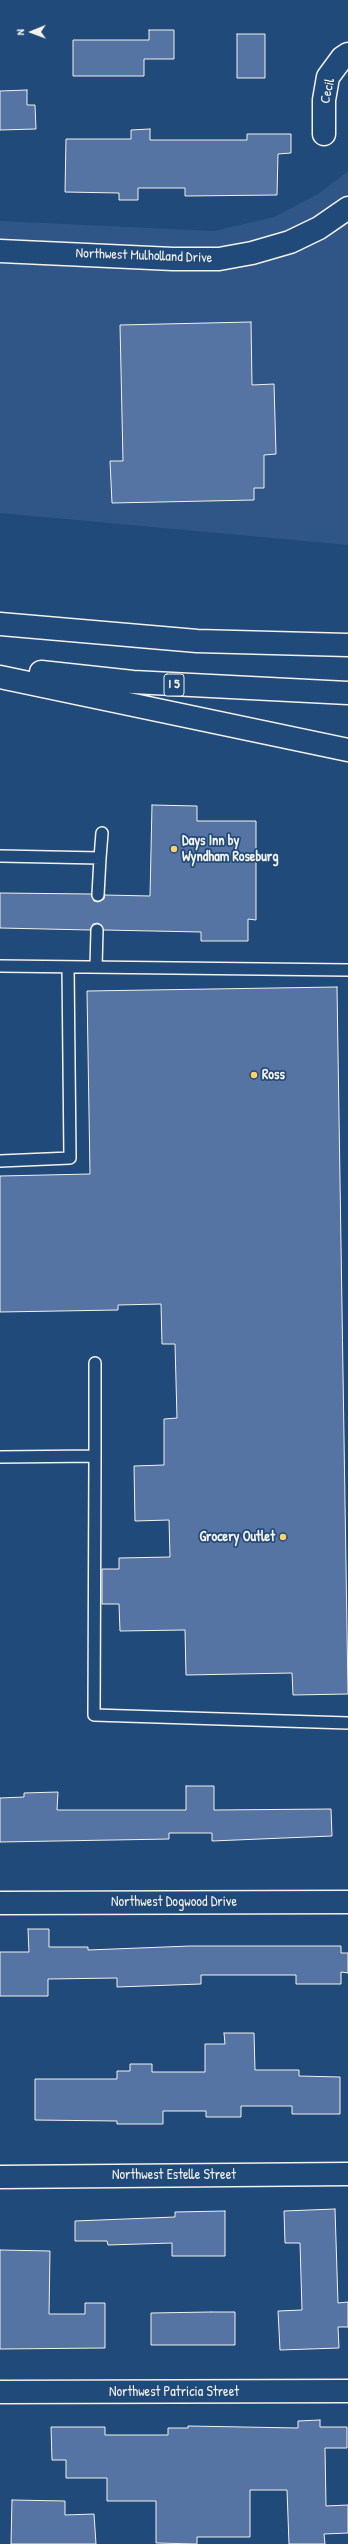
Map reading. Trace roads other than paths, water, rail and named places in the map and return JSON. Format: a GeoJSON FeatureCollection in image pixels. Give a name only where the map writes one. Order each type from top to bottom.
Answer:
{"type":"FeatureCollection","features":[{"type":"Feature","properties":{"kind":"main road","name":"Cecil"},"geometry":{"type":"LineString","coordinates":[[324,134],[324,100],[328,77],[342,58],[348,54]]}},
{"type":"Feature","properties":{"kind":"main road","name":"Northwest Mulholland Drive"},"geometry":{"type":"LineString","coordinates":[[0,251],[173,259],[219,259],[252,253],[290,242],[319,228],[348,208]]}},
{"type":"Feature","properties":{"kind":"main road"},"geometry":{"type":"LineString","coordinates":[[0,624],[197,641],[348,645]]}},
{"type":"Feature","properties":{"kind":"main road"},"geometry":{"type":"LineString","coordinates":[[197,641],[348,630]]}},
{"type":"Feature","properties":{"kind":"main road","name":"I 5"},"geometry":{"type":"LineString","coordinates":[[0,668],[133,682],[348,693]]}},
{"type":"Feature","properties":{"kind":"main road"},"geometry":{"type":"LineString","coordinates":[[0,676],[348,750]]}},
{"type":"Feature","properties":{"kind":"main road","name":"Northwest Dogwood Drive"},"geometry":{"type":"LineString","coordinates":[[0,1902],[348,1902]]}},
{"type":"Feature","properties":{"kind":"main road","name":"Northwest Estelle Street"},"geometry":{"type":"LineString","coordinates":[[0,2177],[348,2174]]}},
{"type":"Feature","properties":{"kind":"main road","name":"Northwest Patricia Street"},"geometry":{"type":"LineString","coordinates":[[0,2392],[348,2391]]}},
{"type":"Feature","properties":{"kind":"lane"},"geometry":{"type":"LineString","coordinates":[[98,895],[102,833]]}},
{"type":"Feature","properties":{"kind":"lane"},"geometry":{"type":"LineString","coordinates":[[0,856],[100,858]]}},
{"type":"Feature","properties":{"kind":"lane"},"geometry":{"type":"LineString","coordinates":[[96,967],[98,930]]}},
{"type":"Feature","properties":{"kind":"lane"},"geometry":{"type":"LineString","coordinates":[[0,966],[348,970]]}},
{"type":"Feature","properties":{"kind":"lane"},"geometry":{"type":"LineString","coordinates":[[0,1161],[70,1158],[68,967]]}},
{"type":"Feature","properties":{"kind":"lane"},"geometry":{"type":"LineString","coordinates":[[94,1363],[94,1715],[348,1722]]}},
{"type":"Feature","properties":{"kind":"lane"},"geometry":{"type":"LineString","coordinates":[[0,1457],[95,1456]]}},
{"type":"Feature","properties":{"kind":"place","name":"Days Inn by Wyndham Roseburg"},"geometry":{"type":"Point","coordinates":[174,849]}},
{"type":"Feature","properties":{"kind":"place","name":"Ross"},"geometry":{"type":"Point","coordinates":[254,1075]}},
{"type":"Feature","properties":{"kind":"place","name":"Grocery Outlet"},"geometry":{"type":"Point","coordinates":[283,1537]}}]}
